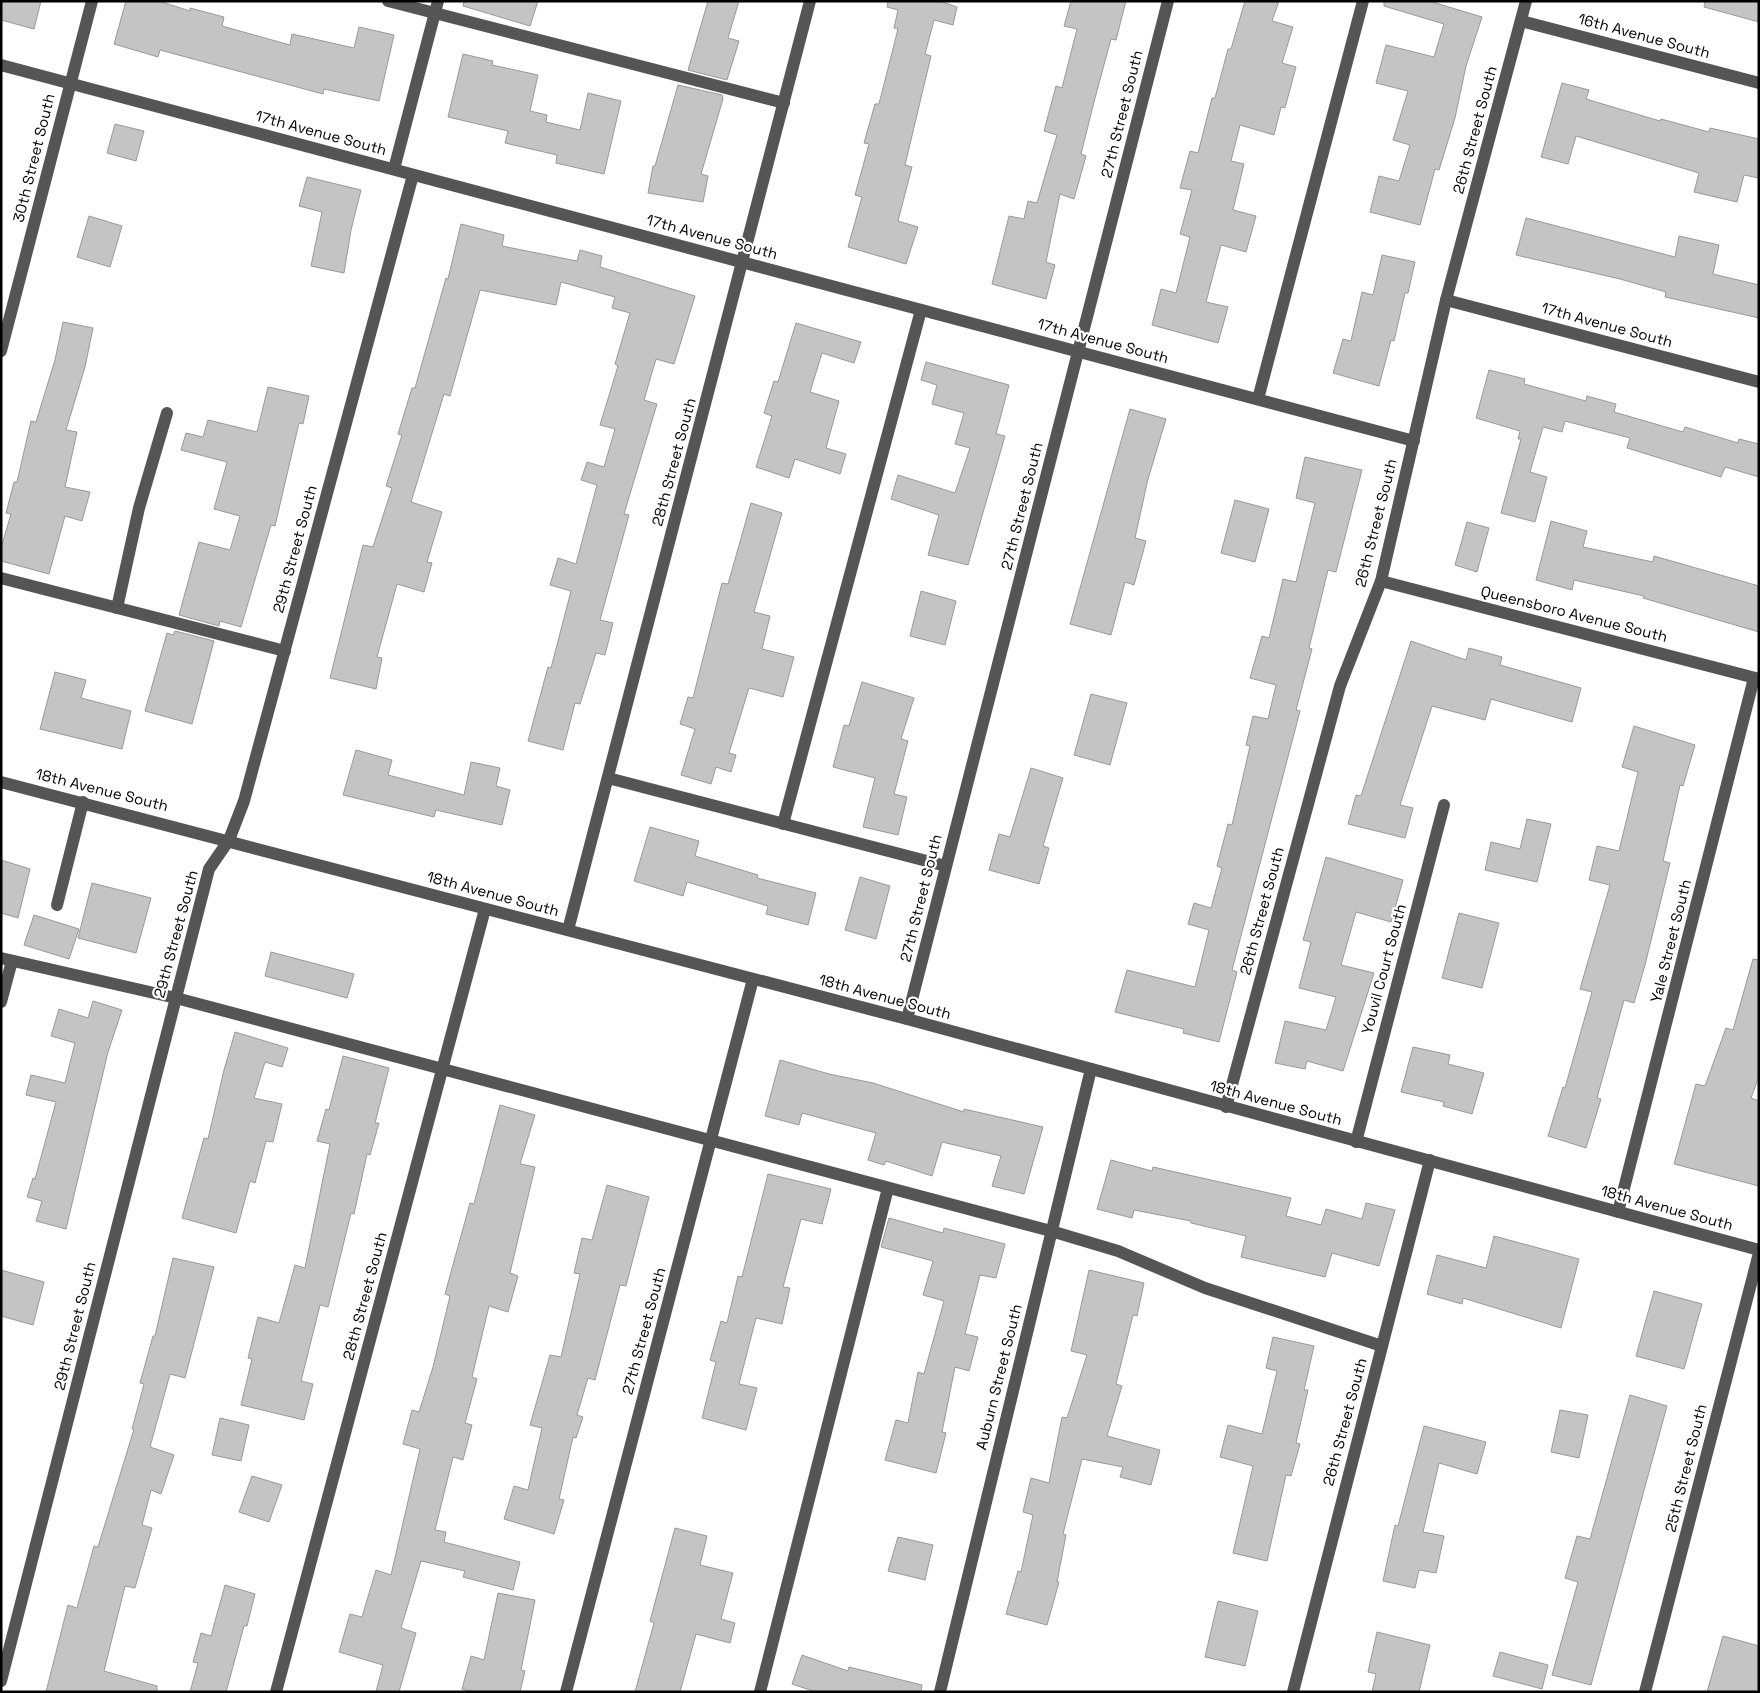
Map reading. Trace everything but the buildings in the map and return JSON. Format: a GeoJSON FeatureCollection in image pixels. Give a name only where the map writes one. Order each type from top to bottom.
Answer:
{"type":"FeatureCollection","features":[{"type":"Feature","properties":{"kind":"street","name":"30th Street South"},"geometry":{"type":"LineString","coordinates":[[1,351],[92,1]]}},
{"type":"Feature","properties":{"kind":"street"},"geometry":{"type":"LineString","coordinates":[[388,1],[437,7],[784,103]]}},
{"type":"Feature","properties":{"kind":"street","name":"28th Street South"},"geometry":{"type":"LineString","coordinates":[[568,930],[810,1]]}},
{"type":"Feature","properties":{"kind":"street","name":"27th Street South"},"geometry":{"type":"LineString","coordinates":[[907,1019],[1168,1]]}},
{"type":"Feature","properties":{"kind":"street"},"geometry":{"type":"LineString","coordinates":[[1258,399],[1363,1]]}},
{"type":"Feature","properties":{"kind":"street","name":"26th Street South"},"geometry":{"type":"LineString","coordinates":[[1226,1106],[1340,686],[1380,581],[1446,300],[1526,1]]}},
{"type":"Feature","properties":{"kind":"street"},"geometry":{"type":"LineString","coordinates":[[394,170],[437,7]]}},
{"type":"Feature","properties":{"kind":"street","name":"16th Avenue South"},"geometry":{"type":"LineString","coordinates":[[1521,20],[1759,83]]}},
{"type":"Feature","properties":{"kind":"street","name":"17th Avenue South"},"geometry":{"type":"LineString","coordinates":[[1,65],[1414,441]]}},
{"type":"Feature","properties":{"kind":"street","name":"29th Street South"},"geometry":{"type":"LineString","coordinates":[[1,1681],[209,869],[229,840],[244,801],[413,174]]}},
{"type":"Feature","properties":{"kind":"street","name":"17th Avenue South"},"geometry":{"type":"LineString","coordinates":[[1446,300],[1759,382]]}},
{"type":"Feature","properties":{"kind":"street"},"geometry":{"type":"LineString","coordinates":[[783,824],[921,310]]}},
{"type":"Feature","properties":{"kind":"street"},"geometry":{"type":"LineString","coordinates":[[117,608],[138,508],[167,413]]}},
{"type":"Feature","properties":{"kind":"street"},"geometry":{"type":"LineString","coordinates":[[1,578],[285,651]]}},
{"type":"Feature","properties":{"kind":"street","name":"Queensboro Avenue South"},"geometry":{"type":"LineString","coordinates":[[1380,581],[1757,678]]}},
{"type":"Feature","properties":{"kind":"street","name":"Yale Street South"},"geometry":{"type":"LineString","coordinates":[[1618,1212],[1757,678]]}},
{"type":"Feature","properties":{"kind":"street"},"geometry":{"type":"LineString","coordinates":[[608,778],[946,866]]}},
{"type":"Feature","properties":{"kind":"street","name":"18th Avenue South"},"geometry":{"type":"LineString","coordinates":[[1,782],[229,840],[907,1019],[1759,1251]]}},
{"type":"Feature","properties":{"kind":"street"},"geometry":{"type":"LineString","coordinates":[[57,905],[83,802]]}},
{"type":"Feature","properties":{"kind":"street","name":"Youvil Court South"},"geometry":{"type":"LineString","coordinates":[[1356,1142],[1444,805]]}},
{"type":"Feature","properties":{"kind":"street","name":"28th Street South"},"geometry":{"type":"LineString","coordinates":[[276,1692],[485,909]]}},
{"type":"Feature","properties":{"kind":"street"},"geometry":{"type":"LineString","coordinates":[[1,1002],[7,960],[176,998],[1052,1231],[1118,1251],[1205,1288],[1382,1346]]}},
{"type":"Feature","properties":{"kind":"street","name":"27th Street South"},"geometry":{"type":"LineString","coordinates":[[566,1692],[753,979]]}},
{"type":"Feature","properties":{"kind":"street","name":"Auburn Street South"},"geometry":{"type":"LineString","coordinates":[[940,1692],[1091,1069]]}},
{"type":"Feature","properties":{"kind":"street","name":"26th Street South"},"geometry":{"type":"LineString","coordinates":[[1293,1692],[1430,1160]]}},
{"type":"Feature","properties":{"kind":"street"},"geometry":{"type":"LineString","coordinates":[[760,1692],[888,1188]]}},
{"type":"Feature","properties":{"kind":"street","name":"25th Street South"},"geometry":{"type":"LineString","coordinates":[[1645,1692],[1759,1251]]}}]}
